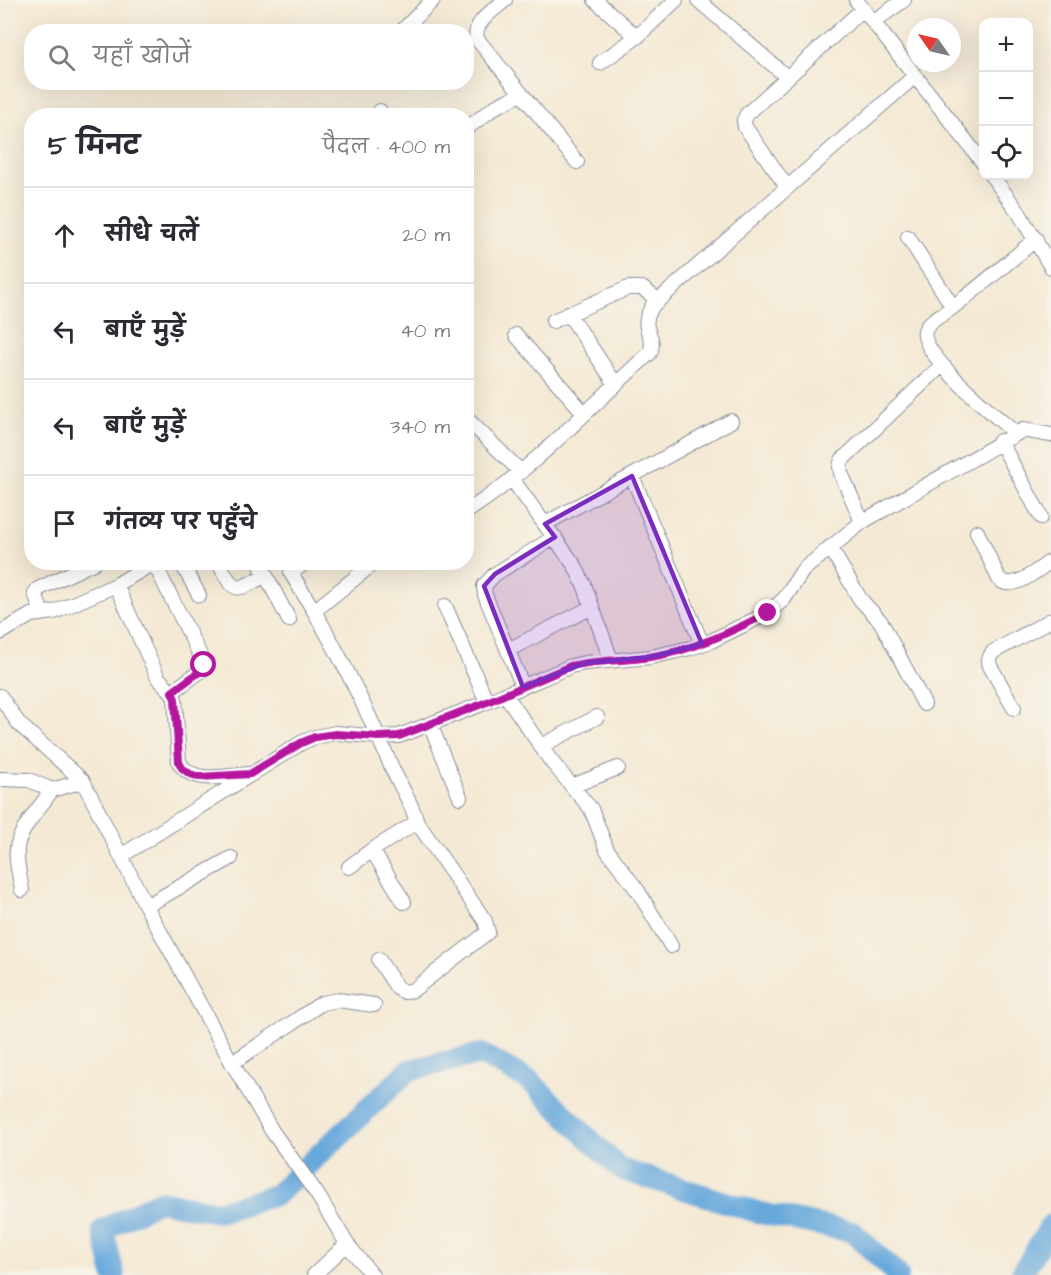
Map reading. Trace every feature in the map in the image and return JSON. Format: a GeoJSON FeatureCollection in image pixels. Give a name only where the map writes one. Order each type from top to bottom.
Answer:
{"type":"FeatureCollection","features":[{"type":"Feature","properties":{"kind":"street"},"geometry":{"type":"LineString","coordinates":[[409,24],[433,0]]}},
{"type":"Feature","properties":{"kind":"street"},"geometry":{"type":"LineString","coordinates":[[505,0],[478,25],[475,33],[480,44],[577,162]]}},
{"type":"Feature","properties":{"kind":"street"},"geometry":{"type":"LineString","coordinates":[[595,0],[637,37]]}},
{"type":"Feature","properties":{"kind":"street"},"geometry":{"type":"LineString","coordinates":[[600,63],[637,37],[676,0]]}},
{"type":"Feature","properties":{"kind":"street"},"geometry":{"type":"LineString","coordinates":[[698,0],[787,77]]}},
{"type":"Feature","properties":{"kind":"street"},"geometry":{"type":"LineString","coordinates":[[873,22],[904,0]]}},
{"type":"Feature","properties":{"kind":"street"},"geometry":{"type":"LineString","coordinates":[[787,186],[745,127],[744,120],[747,114],[859,4],[979,158]]}},
{"type":"Feature","properties":{"kind":"street"},"geometry":{"type":"LineString","coordinates":[[474,506],[517,476],[650,353],[652,346],[645,323],[646,315],[658,300],[915,76]]}},
{"type":"Feature","properties":{"kind":"street"},"geometry":{"type":"LineString","coordinates":[[474,123],[495,106],[521,94]]}},
{"type":"Feature","properties":{"kind":"street"},"geometry":{"type":"LineString","coordinates":[[995,180],[1036,240],[1051,267]]}},
{"type":"Feature","properties":{"kind":"street"},"geometry":{"type":"LineString","coordinates":[[908,237],[952,307]]}},
{"type":"Feature","properties":{"kind":"street"},"geometry":{"type":"LineString","coordinates":[[1015,433],[951,375],[925,339],[929,323],[1036,240]]}},
{"type":"Feature","properties":{"kind":"street"},"geometry":{"type":"LineString","coordinates":[[553,321],[628,288],[642,288],[658,300]]}},
{"type":"Feature","properties":{"kind":"street"},"geometry":{"type":"LineString","coordinates":[[568,313],[615,383]]}},
{"type":"Feature","properties":{"kind":"street"},"geometry":{"type":"LineString","coordinates":[[516,334],[584,413]]}},
{"type":"Feature","properties":{"kind":"street"},"geometry":{"type":"LineString","coordinates":[[862,522],[841,473],[842,460],[942,365]]}},
{"type":"Feature","properties":{"kind":"street"},"geometry":{"type":"LineString","coordinates":[[545,524],[731,421]]}},
{"type":"Feature","properties":{"kind":"street"},"geometry":{"type":"LineString","coordinates":[[474,427],[517,476],[545,524],[575,566],[611,660]]}},
{"type":"Feature","properties":{"kind":"street"},"geometry":{"type":"LineString","coordinates":[[121,856],[250,774],[315,737],[336,734],[399,736],[571,666],[651,657],[702,644],[734,630],[777,606],[803,570],[862,522],[1015,433],[1030,430],[1051,435]]}},
{"type":"Feature","properties":{"kind":"street"},"geometry":{"type":"LineString","coordinates":[[1000,441],[1041,517]]}},
{"type":"Feature","properties":{"kind":"street"},"geometry":{"type":"LineString","coordinates":[[632,476],[702,644]]}},
{"type":"Feature","properties":{"kind":"street"},"geometry":{"type":"LineString","coordinates":[[977,532],[999,579],[1004,584],[1010,585],[1018,582],[1051,561]]}},
{"type":"Feature","properties":{"kind":"street"},"geometry":{"type":"LineString","coordinates":[[523,687],[485,595],[484,586],[495,574],[555,537]]}},
{"type":"Feature","properties":{"kind":"street"},"geometry":{"type":"LineString","coordinates":[[830,547],[860,599],[881,622],[924,704]]}},
{"type":"Feature","properties":{"kind":"street"},"geometry":{"type":"LineString","coordinates":[[42,614],[34,592],[78,570]]}},
{"type":"Feature","properties":{"kind":"street"},"geometry":{"type":"LineString","coordinates":[[0,633],[31,615],[54,612],[116,585],[142,570]]}},
{"type":"Feature","properties":{"kind":"street"},"geometry":{"type":"LineString","coordinates":[[158,570],[204,665],[202,670],[172,692]]}},
{"type":"Feature","properties":{"kind":"street"},"geometry":{"type":"LineString","coordinates":[[185,570],[199,595]]}},
{"type":"Feature","properties":{"kind":"street"},"geometry":{"type":"LineString","coordinates":[[223,570],[231,585],[240,589],[265,574],[291,573],[295,570]]}},
{"type":"Feature","properties":{"kind":"street"},"geometry":{"type":"LineString","coordinates":[[314,611],[365,570]]}},
{"type":"Feature","properties":{"kind":"street"},"geometry":{"type":"LineString","coordinates":[[291,573],[337,650],[402,790],[414,810],[417,822],[485,921],[488,932],[413,990],[405,992],[397,988],[379,960]]}},
{"type":"Feature","properties":{"kind":"street"},"geometry":{"type":"LineString","coordinates":[[265,574],[289,620]]}},
{"type":"Feature","properties":{"kind":"street"},"geometry":{"type":"LineString","coordinates":[[116,585],[158,678],[172,692],[175,699],[179,762],[182,768],[200,777],[250,774]]}},
{"type":"Feature","properties":{"kind":"street"},"geometry":{"type":"LineString","coordinates":[[445,606],[487,702]]}},
{"type":"Feature","properties":{"kind":"street"},"geometry":{"type":"LineString","coordinates":[[508,650],[592,608]]}},
{"type":"Feature","properties":{"kind":"street"},"geometry":{"type":"LineString","coordinates":[[1014,708],[990,666],[988,661],[990,656],[993,652],[1051,620]]}},
{"type":"Feature","properties":{"kind":"street"},"geometry":{"type":"LineString","coordinates":[[505,694],[541,746],[591,809],[607,850],[638,891],[671,946]]}},
{"type":"Feature","properties":{"kind":"street"},"geometry":{"type":"LineString","coordinates":[[0,696],[19,724],[83,781],[146,906],[232,1063],[272,1131],[317,1194],[347,1244],[372,1275]]}},
{"type":"Feature","properties":{"kind":"street"},"geometry":{"type":"LineString","coordinates":[[541,746],[597,717]]}},
{"type":"Feature","properties":{"kind":"street"},"geometry":{"type":"LineString","coordinates":[[430,724],[460,796]]}},
{"type":"Feature","properties":{"kind":"street"},"geometry":{"type":"LineString","coordinates":[[572,786],[618,768]]}},
{"type":"Feature","properties":{"kind":"street"},"geometry":{"type":"LineString","coordinates":[[0,779],[29,780],[52,790]]}},
{"type":"Feature","properties":{"kind":"street"},"geometry":{"type":"LineString","coordinates":[[22,890],[17,855],[18,843],[23,832],[52,790],[83,781]]}},
{"type":"Feature","properties":{"kind":"street"},"geometry":{"type":"LineString","coordinates":[[349,867],[417,822]]}},
{"type":"Feature","properties":{"kind":"street"},"geometry":{"type":"LineString","coordinates":[[372,850],[404,902]]}},
{"type":"Feature","properties":{"kind":"street"},"geometry":{"type":"LineString","coordinates":[[146,906],[231,858]]}},
{"type":"Feature","properties":{"kind":"street"},"geometry":{"type":"LineString","coordinates":[[232,1063],[322,1003],[338,1000],[374,1005]]}},
{"type":"Feature","properties":{"kind":"street"},"geometry":{"type":"LineString","coordinates":[[314,1275],[347,1244]]}},
{"type":"Feature","properties":{"kind":"highlighted area"},"geometry":{"type":"Polygon","coordinates":[[[632,476],[702,644],[651,657],[585,663],[523,687],[484,586],[495,574],[555,537],[545,524],[632,476]]]}},
{"type":"Feature","properties":{"kind":"waterway"},"geometry":{"type":"LineString","coordinates":[[114,1275],[103,1230],[159,1201],[218,1212],[276,1195],[409,1070],[481,1054],[530,1081],[620,1169],[760,1213],[853,1232],[898,1275]]}},
{"type":"Feature","properties":{"kind":"waterway"},"geometry":{"type":"LineString","coordinates":[[1021,1275],[1051,1225]]}},
{"type":"Feature","properties":{"kind":"route"},"geometry":{"type":"LineString","coordinates":[[204,665],[202,670],[172,692],[175,699],[179,762],[182,768],[190,774],[200,777],[250,774],[315,737],[336,734],[399,736],[571,666],[651,657],[690,648],[711,641],[768,613]]}}]}
